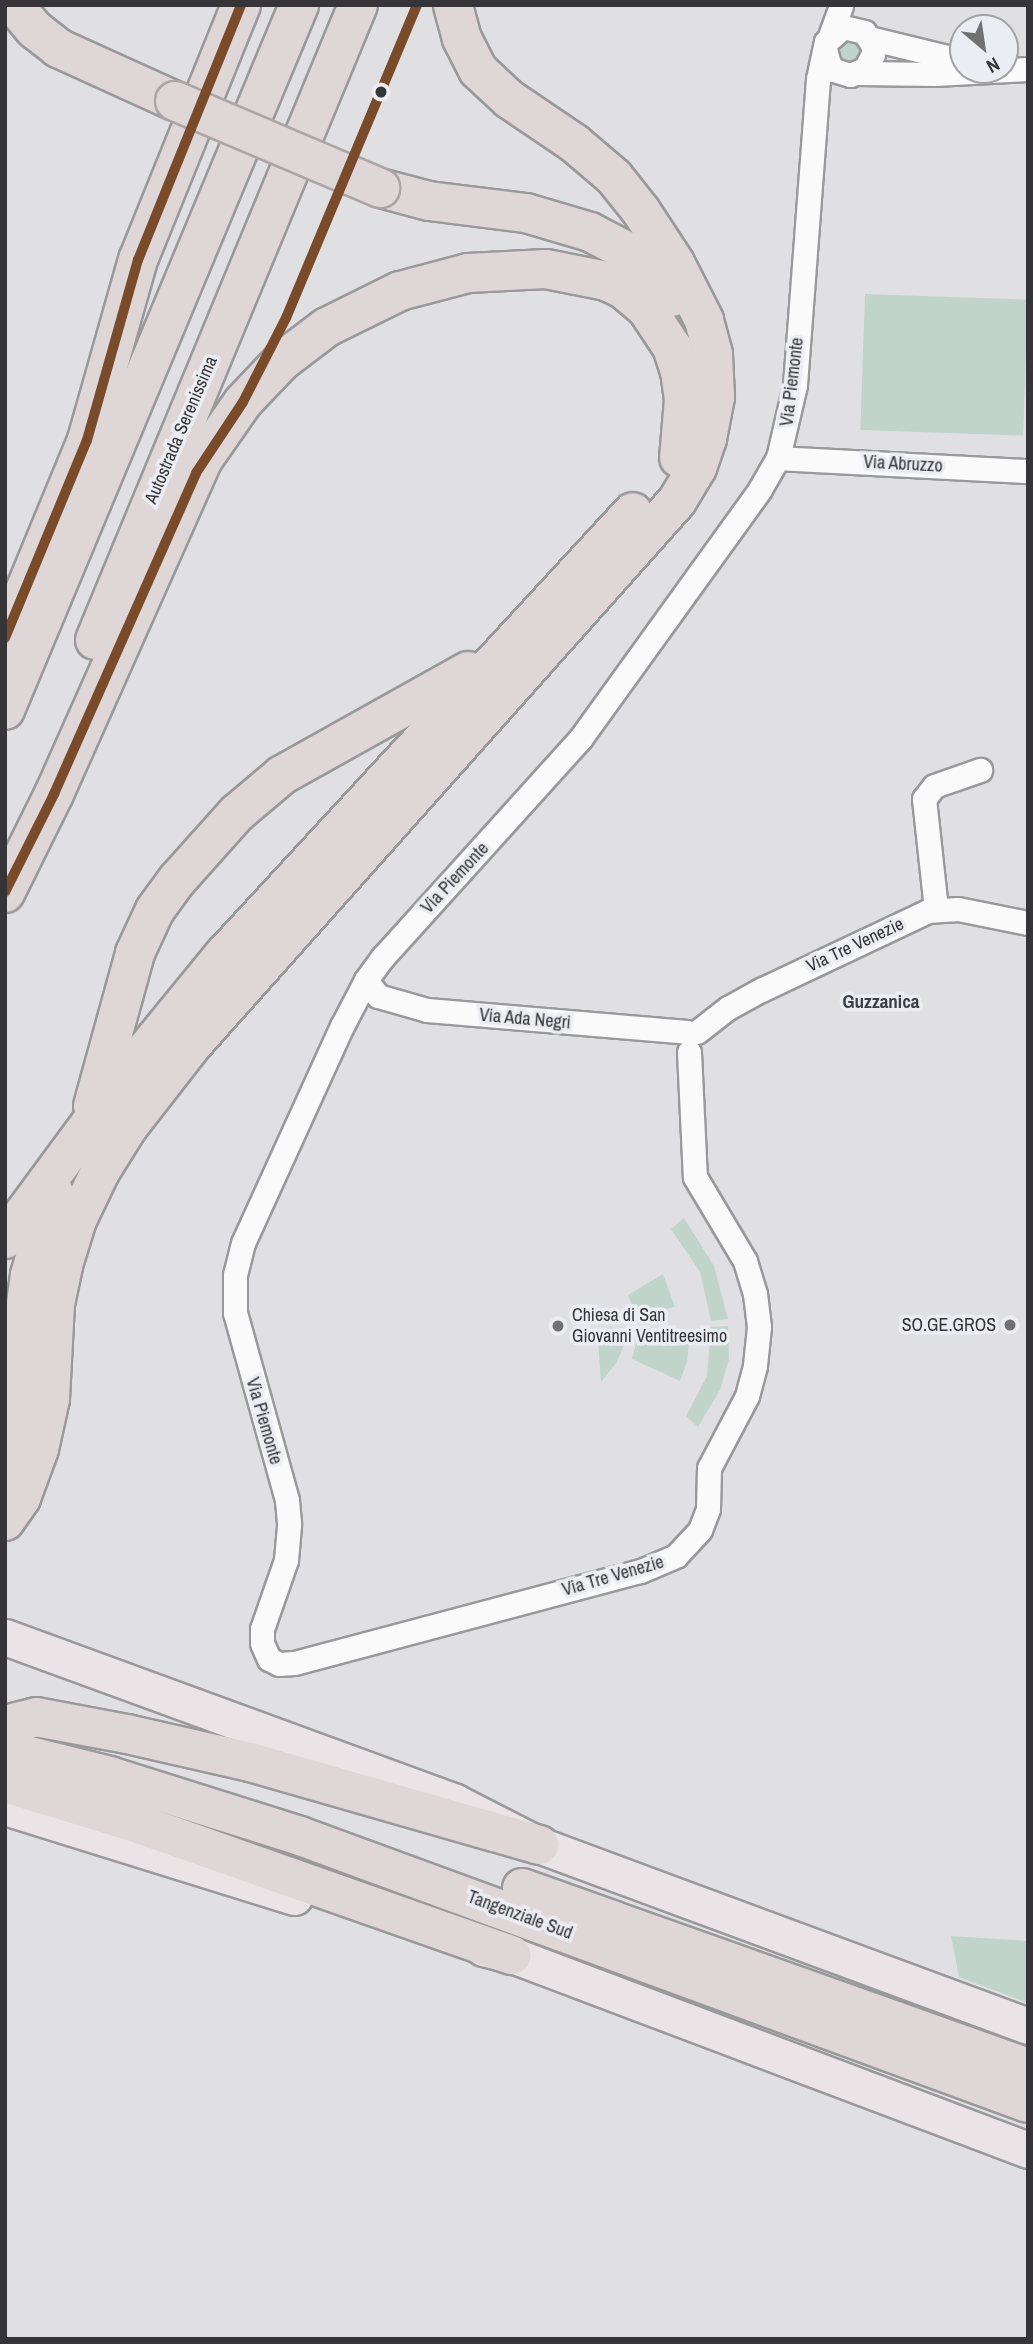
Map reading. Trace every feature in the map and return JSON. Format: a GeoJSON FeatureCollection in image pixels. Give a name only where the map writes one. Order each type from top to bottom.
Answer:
{"type":"FeatureCollection","features":[{"type":"Feature","properties":{"kind":"highway"},"geometry":{"type":"LineString","coordinates":[[14,5],[34,29],[58,48],[175,102],[380,188],[429,201],[539,216],[575,226],[619,246],[640,258],[665,284],[683,314],[715,397]]}},
{"type":"Feature","properties":{"kind":"highway"},"geometry":{"type":"LineString","coordinates":[[5,639],[87,440],[138,260],[241,5]]}},
{"type":"Feature","properties":{"kind":"highway"},"geometry":{"type":"LineString","coordinates":[[5,710],[299,5]]}},
{"type":"Feature","properties":{"kind":"highway","name":"Autostrada Serenissima"},"geometry":{"type":"LineString","coordinates":[[5,855],[358,5]]}},
{"type":"Feature","properties":{"kind":"highway"},"geometry":{"type":"LineString","coordinates":[[5,1521],[21,1499],[39,1449],[50,1399],[55,1304],[63,1265],[94,1184],[128,1127],[191,1046],[677,501],[696,468],[713,415],[713,354],[704,320],[654,229],[614,177],[574,143],[509,99],[478,70],[462,38],[453,5]]}},
{"type":"Feature","properties":{"kind":"highway"},"geometry":{"type":"LineString","coordinates":[[5,893],[50,804],[202,461],[249,395],[282,361],[327,327],[400,291],[468,274],[546,269],[606,281],[623,289],[646,308],[660,326],[675,355],[684,399],[678,458]]}},
{"type":"Feature","properties":{"kind":"highway"},"geometry":{"type":"LineString","coordinates":[[5,1239],[157,1036],[237,940],[647,497],[678,458],[695,431],[700,415],[700,362]]}},
{"type":"Feature","properties":{"kind":"highway"},"geometry":{"type":"LineString","coordinates":[[5,1465],[17,1426],[22,1331],[30,1275],[50,1204],[98,1093],[123,991],[140,941],[155,910],[177,880],[237,813],[282,775],[448,684],[520,632]]}},
{"type":"Feature","properties":{"kind":"highway"},"geometry":{"type":"LineString","coordinates":[[5,1726],[36,1717],[127,1734],[250,1762],[538,1845]]}},
{"type":"Feature","properties":{"kind":"highway","name":"Tangenziale Sud"},"geometry":{"type":"LineString","coordinates":[[5,1726],[222,1787],[402,1846],[1028,2068]]}},
{"type":"Feature","properties":{"kind":"highway","name":"Tangenziale Sud"},"geometry":{"type":"LineString","coordinates":[[5,1750],[110,1776],[300,1836],[1028,2103]]}},
{"type":"Feature","properties":{"kind":"highway"},"geometry":{"type":"LineString","coordinates":[[5,1783],[139,1824],[512,1955]]}},
{"type":"Feature","properties":{"kind":"main road"},"geometry":{"type":"LineString","coordinates":[[5,1637],[455,1802],[538,1845],[1028,2026]]}},
{"type":"Feature","properties":{"kind":"main road"},"geometry":{"type":"LineString","coordinates":[[5,1807],[385,1926],[512,1955],[1028,2150]]}},
{"type":"Feature","properties":{"kind":"street","name":"Via Piemonte"},"geometry":{"type":"LineString","coordinates":[[269,1659],[262,1643],[262,1629],[286,1560],[289,1512],[238,1326],[235,1275],[247,1233],[342,1026],[366,980],[399,939],[575,746],[760,489],[778,458],[790,419],[795,385],[811,136],[818,79],[841,5]]}},
{"type":"Feature","properties":{"kind":"street"},"geometry":{"type":"LineString","coordinates":[[855,5],[867,35]]}},
{"type":"Feature","properties":{"kind":"street"},"geometry":{"type":"LineString","coordinates":[[949,57],[843,27],[828,42],[829,64],[834,70],[854,74],[949,73]]}},
{"type":"Feature","properties":{"kind":"street","name":"Via Piemonte"},"geometry":{"type":"LineString","coordinates":[[811,136],[831,96],[870,62],[873,54],[867,35]]}},
{"type":"Feature","properties":{"kind":"street","name":"Via Abruzzo"},"geometry":{"type":"LineString","coordinates":[[778,458],[1028,471]]}},
{"type":"Feature","properties":{"kind":"street"},"geometry":{"type":"LineString","coordinates":[[936,909],[924,799],[934,786],[980,770]]}},
{"type":"Feature","properties":{"kind":"street","name":"Via Tre Venezie"},"geometry":{"type":"LineString","coordinates":[[269,1659],[279,1664],[294,1663],[640,1571],[676,1556],[700,1530],[708,1509],[709,1468],[747,1396],[757,1355],[759,1327],[755,1294],[745,1261],[695,1177],[688,1040],[728,1008],[761,990],[936,909],[958,909],[1028,923]]}},
{"type":"Feature","properties":{"kind":"street","name":"Via Ada Negri"},"geometry":{"type":"LineString","coordinates":[[366,980],[378,996],[426,1010],[650,1029],[688,1040]]}},
{"type":"Feature","properties":{"kind":"green space"},"geometry":{"type":"Polygon","coordinates":[[[844,38],[853,38],[862,47],[862,56],[852,64],[840,61],[836,48],[844,38]]]}},
{"type":"Feature","properties":{"kind":"green space"},"geometry":{"type":"Polygon","coordinates":[[[865,294],[1028,300],[1023,436],[860,430],[865,294]]]}},
{"type":"Feature","properties":{"kind":"green space"},"geometry":{"type":"Polygon","coordinates":[[[684,1218],[714,1266],[728,1319],[711,1321],[700,1272],[671,1229],[684,1218]]]}},
{"type":"Feature","properties":{"kind":"green space"},"geometry":{"type":"Polygon","coordinates":[[[663,1274],[675,1307],[636,1315],[628,1295],[663,1274]]]}},
{"type":"Feature","properties":{"kind":"green space"},"geometry":{"type":"Polygon","coordinates":[[[728,1326],[729,1359],[720,1390],[698,1427],[686,1416],[707,1376],[711,1327],[728,1326]]]}},
{"type":"Feature","properties":{"kind":"green space"},"geometry":{"type":"Polygon","coordinates":[[[610,1327],[618,1329],[625,1336],[624,1345],[617,1362],[601,1382],[598,1342],[600,1332],[610,1327]]]}},
{"type":"Feature","properties":{"kind":"green space"},"geometry":{"type":"Polygon","coordinates":[[[637,1339],[689,1344],[687,1362],[680,1381],[632,1359],[637,1339]]]}},
{"type":"Feature","properties":{"kind":"green space"},"geometry":{"type":"Polygon","coordinates":[[[951,1936],[1028,1941],[1028,2003],[959,1977],[951,1936]]]}},
{"type":"Feature","properties":{"kind":"transit line"},"geometry":{"type":"LineString","coordinates":[[5,638],[87,440],[138,260],[241,5]]}},
{"type":"Feature","properties":{"kind":"transit line"},"geometry":{"type":"LineString","coordinates":[[5,892],[54,794],[196,473],[243,402],[286,318],[417,5]]}},
{"type":"Feature","properties":{"kind":"place","name":"SO.GE.GROS"},"geometry":{"type":"Point","coordinates":[1010,1325]}},
{"type":"Feature","properties":{"kind":"place","name":"Chiesa di San Giovanni Ventitreesimo"},"geometry":{"type":"Point","coordinates":[558,1326]}},
{"type":"Feature","properties":{"kind":"district","name":"Guzzanica"},"geometry":{"type":"Point","coordinates":[881,1002]}}]}
